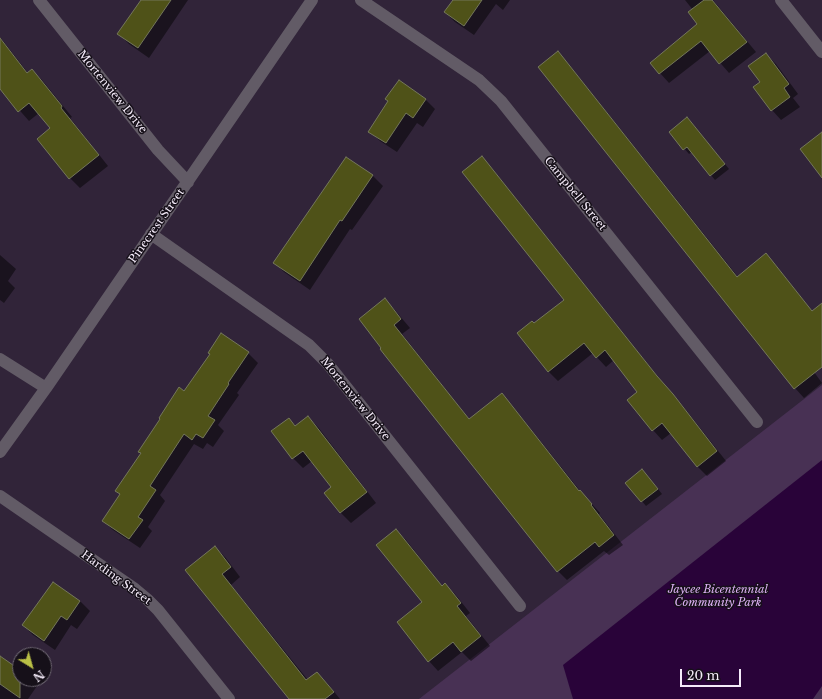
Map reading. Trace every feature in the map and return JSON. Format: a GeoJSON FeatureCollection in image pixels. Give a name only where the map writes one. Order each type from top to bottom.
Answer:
{"type":"FeatureCollection","features":[{"type":"Feature","properties":{"kind":"street","name":"Mortenview Drive"},"geometry":{"type":"LineString","coordinates":[[39,0],[158,150],[188,182]]}},
{"type":"Feature","properties":{"kind":"street","name":"Pinecrest Street"},"geometry":{"type":"LineString","coordinates":[[0,452],[46,388],[312,0]]}},
{"type":"Feature","properties":{"kind":"street","name":"Campbell Street"},"geometry":{"type":"LineString","coordinates":[[361,0],[479,80],[502,101],[757,422]]}},
{"type":"Feature","properties":{"kind":"street"},"geometry":{"type":"LineString","coordinates":[[781,0],[822,52]]}},
{"type":"Feature","properties":{"kind":"street","name":"Mortenview Drive"},"geometry":{"type":"LineString","coordinates":[[151,234],[309,345],[328,364],[520,606]]}},
{"type":"Feature","properties":{"kind":"street"},"geometry":{"type":"LineString","coordinates":[[0,359],[46,388]]}},
{"type":"Feature","properties":{"kind":"street","name":"Harding Street"},"geometry":{"type":"LineString","coordinates":[[0,496],[135,589],[147,599],[158,610],[229,699]]}},
{"type":"Feature","properties":{"kind":"green space","name":"Jaycee Bicentennial Community Park"},"geometry":{"type":"Polygon","coordinates":[[[822,385],[822,699],[419,699],[822,385]]]}},
{"type":"Feature","properties":{"kind":"shaded area"},"geometry":{"type":"Polygon","coordinates":[[[822,460],[822,686],[813,699],[573,699],[563,665],[822,460]]]}},
{"type":"Feature","properties":{"kind":"building"},"geometry":{"type":"Polygon","coordinates":[[[141,0],[171,0],[138,48],[117,34],[141,0]]]}},
{"type":"Feature","properties":{"kind":"building"},"geometry":{"type":"Polygon","coordinates":[[[453,0],[482,0],[464,26],[444,12],[453,0]]]}},
{"type":"Feature","properties":{"kind":"building"},"geometry":{"type":"Polygon","coordinates":[[[704,0],[712,0],[747,42],[719,64],[701,41],[659,74],[650,63],[697,24],[688,12],[704,0]]]}},
{"type":"Feature","properties":{"kind":"building"},"geometry":{"type":"Polygon","coordinates":[[[0,38],[27,73],[32,69],[99,155],[69,179],[37,139],[50,128],[29,103],[18,112],[0,89],[0,38]]]}},
{"type":"Feature","properties":{"kind":"building"},"geometry":{"type":"Polygon","coordinates":[[[558,51],[737,277],[766,253],[812,311],[822,303],[822,367],[794,389],[538,67],[558,51]]]}},
{"type":"Feature","properties":{"kind":"building"},"geometry":{"type":"Polygon","coordinates":[[[766,53],[789,84],[784,88],[790,97],[771,111],[753,87],[760,82],[748,66],[766,53]]]}},
{"type":"Feature","properties":{"kind":"building"},"geometry":{"type":"Polygon","coordinates":[[[399,80],[426,99],[413,118],[406,113],[386,143],[368,132],[388,101],[385,99],[399,80]]]}},
{"type":"Feature","properties":{"kind":"building"},"geometry":{"type":"Polygon","coordinates":[[[687,117],[725,164],[710,176],[687,147],[683,150],[669,132],[687,117]]]}},
{"type":"Feature","properties":{"kind":"building"},"geometry":{"type":"Polygon","coordinates":[[[822,132],[822,178],[800,149],[822,132]]]}},
{"type":"Feature","properties":{"kind":"building"},"geometry":{"type":"Polygon","coordinates":[[[482,156],[717,451],[697,467],[662,423],[652,431],[627,400],[637,392],[605,350],[596,358],[584,343],[548,372],[517,333],[532,321],[534,323],[564,300],[462,172],[482,156]]]}},
{"type":"Feature","properties":{"kind":"building"},"geometry":{"type":"Polygon","coordinates":[[[346,157],[373,175],[342,221],[340,220],[300,281],[273,263],[346,157]]]}},
{"type":"Feature","properties":{"kind":"building"},"geometry":{"type":"Polygon","coordinates":[[[385,298],[401,319],[394,325],[469,419],[502,393],[579,491],[580,490],[592,504],[591,505],[614,535],[599,547],[595,542],[557,572],[387,358],[359,319],[385,298]]]}},
{"type":"Feature","properties":{"kind":"building"},"geometry":{"type":"Polygon","coordinates":[[[221,333],[249,352],[208,416],[215,420],[203,438],[196,434],[192,440],[184,434],[150,486],[156,490],[138,517],[143,520],[129,539],[102,521],[120,494],[115,491],[141,453],[138,452],[179,387],[184,391],[210,354],[208,353],[221,333]]]}},
{"type":"Feature","properties":{"kind":"building"},"geometry":{"type":"Polygon","coordinates":[[[308,416],[367,492],[340,513],[324,493],[331,487],[303,451],[292,459],[271,431],[289,418],[295,426],[308,416]]]}},
{"type":"Feature","properties":{"kind":"building"},"geometry":{"type":"Polygon","coordinates":[[[642,469],[658,489],[641,502],[625,483],[642,469]]]}},
{"type":"Feature","properties":{"kind":"building"},"geometry":{"type":"Polygon","coordinates":[[[396,529],[442,586],[445,583],[461,603],[457,606],[481,636],[461,652],[453,642],[428,662],[397,622],[422,602],[376,545],[396,529]]]}},
{"type":"Feature","properties":{"kind":"building"},"geometry":{"type":"Polygon","coordinates":[[[215,546],[231,567],[222,574],[306,680],[317,672],[334,692],[325,699],[289,699],[185,570],[215,546]]]}},
{"type":"Feature","properties":{"kind":"building"},"geometry":{"type":"Polygon","coordinates":[[[53,582],[80,601],[67,620],[61,616],[44,641],[22,625],[53,582]]]}},
{"type":"Feature","properties":{"kind":"building"},"geometry":{"type":"Polygon","coordinates":[[[0,656],[12,664],[12,687],[20,687],[20,698],[0,684],[0,656]]]}}]}
